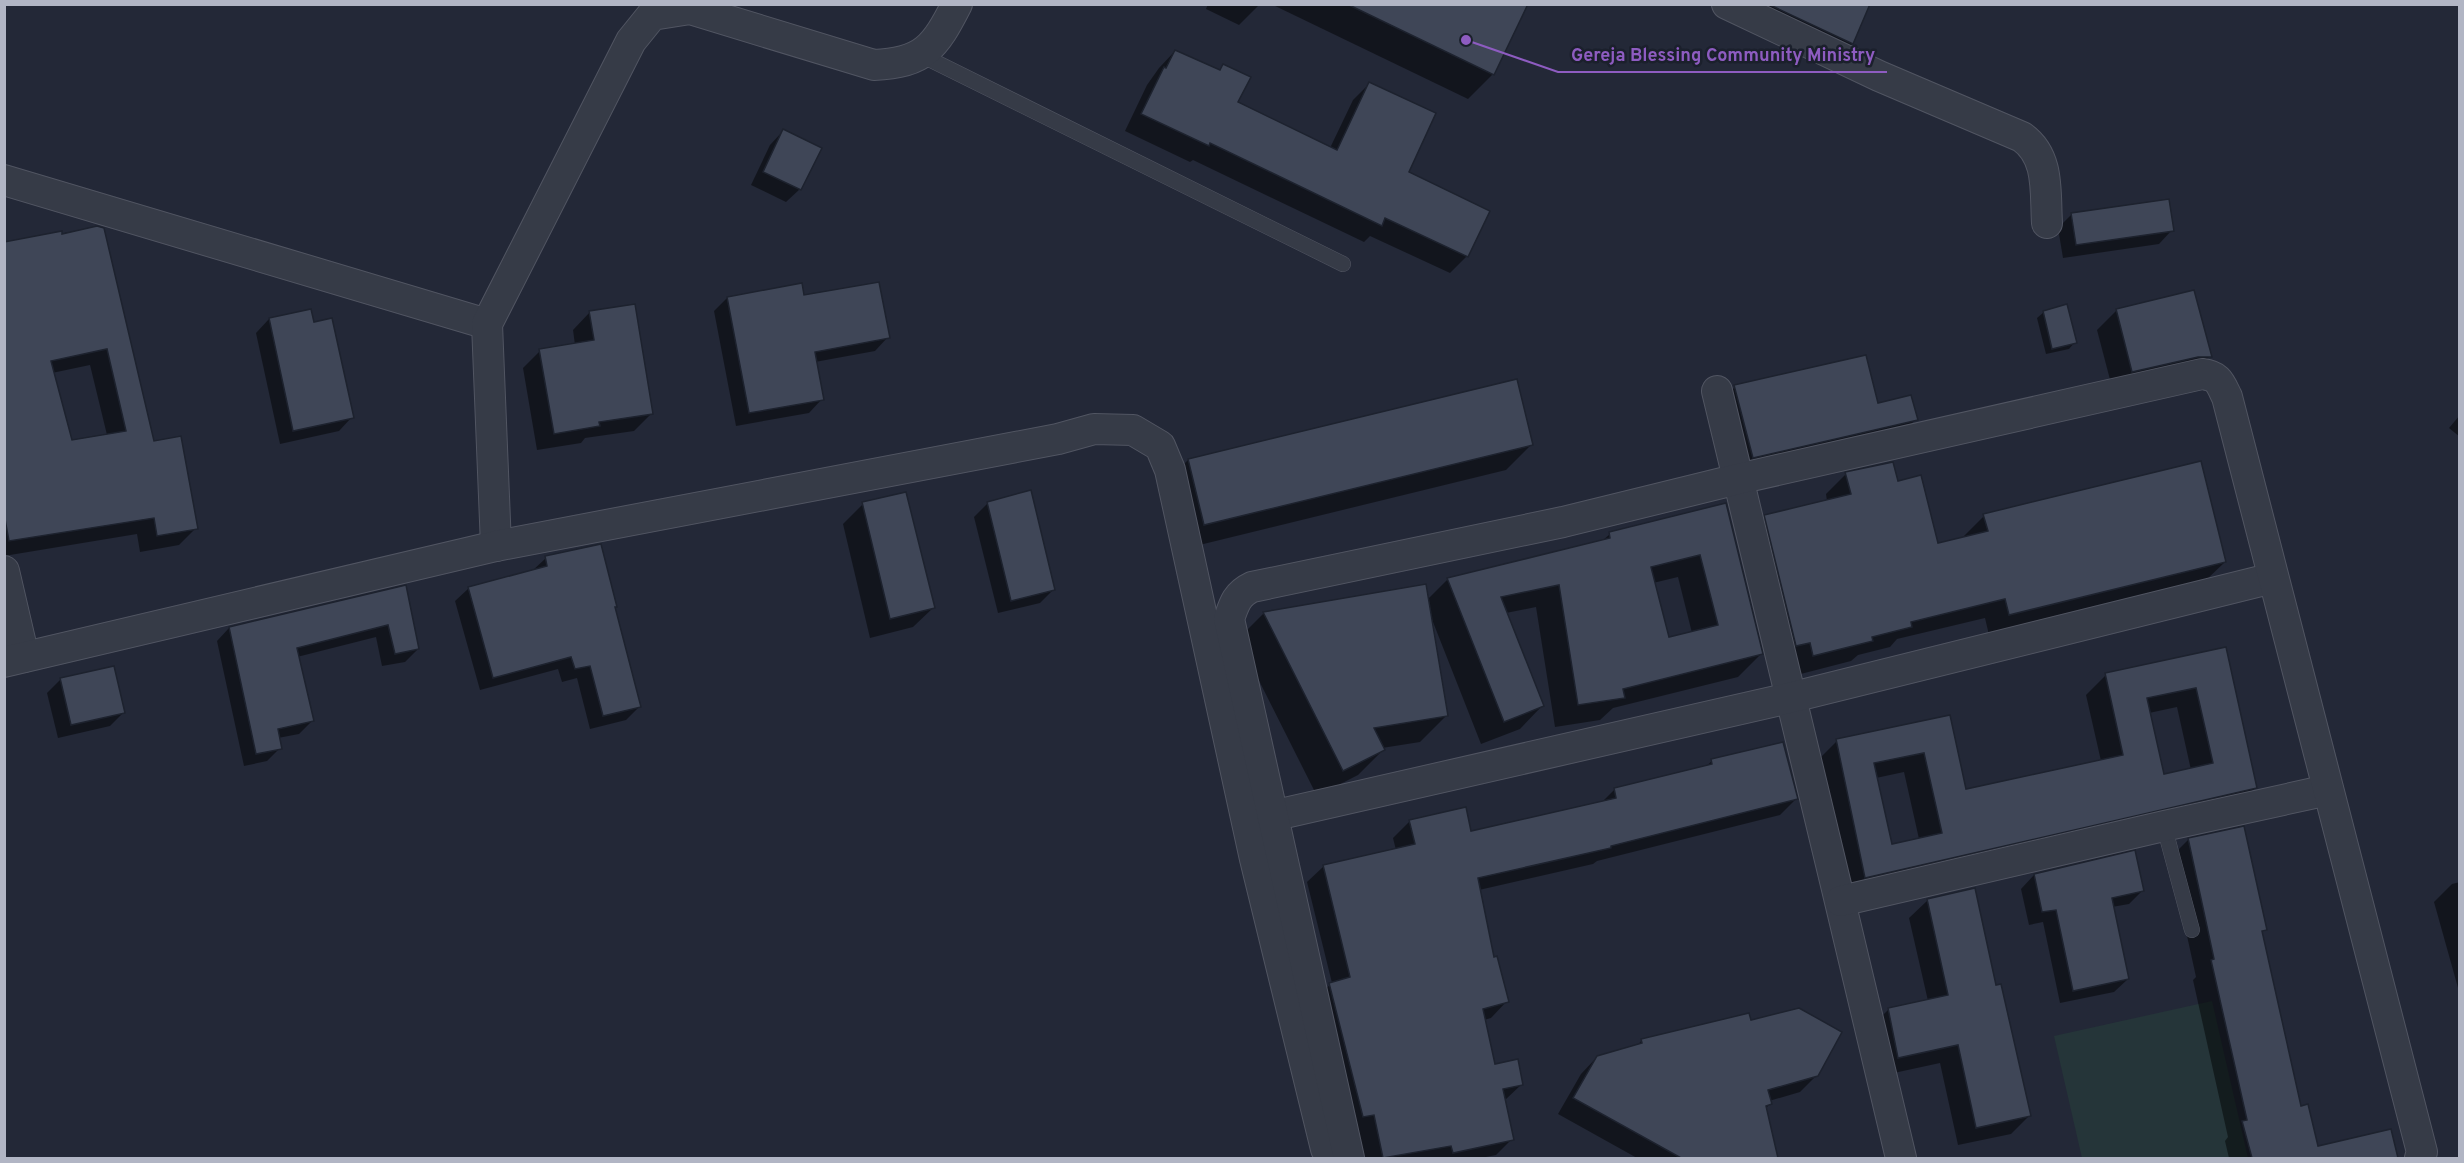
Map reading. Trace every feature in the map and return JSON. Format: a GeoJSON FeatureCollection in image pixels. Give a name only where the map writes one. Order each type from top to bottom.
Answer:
{"type":"FeatureCollection","features":[{"type":"Feature","properties":{"kind":"street"},"geometry":{"type":"LineString","coordinates":[[496,546],[487,324],[631,41],[652,15],[690,9],[874,65],[899,64],[921,55],[942,33],[957,4]]}},
{"type":"Feature","properties":{"kind":"street"},"geometry":{"type":"LineString","coordinates":[[1727,4],[1879,76],[2022,137],[2030,143],[2041,158],[2044,170],[2047,223]]}},
{"type":"Feature","properties":{"kind":"street"},"geometry":{"type":"LineString","coordinates":[[4,180],[487,324]]}},
{"type":"Feature","properties":{"kind":"street"},"geometry":{"type":"LineString","coordinates":[[1349,1158],[1229,619],[1234,602],[1244,591],[1252,586],[1563,522],[1738,479],[2202,374],[2212,375],[2219,382],[2227,397],[2422,1152],[2420,1158]]}},
{"type":"Feature","properties":{"kind":"street"},"geometry":{"type":"LineString","coordinates":[[1716,391],[1901,1158]]}},
{"type":"Feature","properties":{"kind":"street"},"geometry":{"type":"LineString","coordinates":[[4,571],[14,660],[496,546],[1058,439],[1094,429],[1133,430],[1160,446],[1170,470],[1255,859],[1328,1158]]}},
{"type":"Feature","properties":{"kind":"street"},"geometry":{"type":"LineString","coordinates":[[1272,816],[1789,698],[2273,578]]}},
{"type":"Feature","properties":{"kind":"street"},"geometry":{"type":"LineString","coordinates":[[1841,902],[2328,790]]}},
{"type":"Feature","properties":{"kind":"lane"},"geometry":{"type":"LineString","coordinates":[[921,55],[1343,264]]}},
{"type":"Feature","properties":{"kind":"lane"},"geometry":{"type":"LineString","coordinates":[[2164,826],[2192,930]]}},
{"type":"Feature","properties":{"kind":"shaded area"},"geometry":{"type":"Polygon","coordinates":[[[2212,1001],[2248,1158],[2082,1158],[2054,1036],[2212,1001]]]}},
{"type":"Feature","properties":{"kind":"building"},"geometry":{"type":"Polygon","coordinates":[[[1347,4],[1528,4],[1494,75],[1347,4]]]}},
{"type":"Feature","properties":{"kind":"building"},"geometry":{"type":"Polygon","coordinates":[[[1768,4],[1870,4],[1853,44],[1768,4]]]}},
{"type":"Feature","properties":{"kind":"building"},"geometry":{"type":"Polygon","coordinates":[[[1175,50],[1220,70],[1223,64],[1251,77],[1238,102],[1337,150],[1369,82],[1436,113],[1409,172],[1490,211],[1468,257],[1385,218],[1382,226],[1210,143],[1209,146],[1141,114],[1175,50]]]}},
{"type":"Feature","properties":{"kind":"building"},"geometry":{"type":"Polygon","coordinates":[[[783,129],[822,148],[801,190],[763,172],[783,129]]]}},
{"type":"Feature","properties":{"kind":"building"},"geometry":{"type":"Polygon","coordinates":[[[2169,199],[2174,231],[2076,245],[2071,213],[2169,199]]]}},
{"type":"Feature","properties":{"kind":"building"},"geometry":{"type":"Polygon","coordinates":[[[97,226],[104,228],[154,441],[181,436],[198,529],[157,536],[154,518],[9,541],[4,514],[4,242],[62,231],[62,234],[97,226]],[[107,349],[51,361],[72,440],[126,431],[107,349]]]}},
{"type":"Feature","properties":{"kind":"building"},"geometry":{"type":"Polygon","coordinates":[[[879,282],[890,338],[815,352],[824,400],[749,413],[727,297],[802,283],[804,295],[879,282]]]}},
{"type":"Feature","properties":{"kind":"building"},"geometry":{"type":"Polygon","coordinates":[[[2194,290],[2212,357],[2198,357],[2132,372],[2116,309],[2194,290]]]}},
{"type":"Feature","properties":{"kind":"building"},"geometry":{"type":"Polygon","coordinates":[[[635,304],[653,414],[599,422],[600,426],[554,434],[539,349],[594,340],[589,311],[635,304]]]}},
{"type":"Feature","properties":{"kind":"building"},"geometry":{"type":"Polygon","coordinates":[[[2067,304],[2077,343],[2052,349],[2043,311],[2067,304]]]}},
{"type":"Feature","properties":{"kind":"building"},"geometry":{"type":"Polygon","coordinates":[[[311,309],[314,322],[332,318],[354,418],[293,431],[269,318],[311,309]]]}},
{"type":"Feature","properties":{"kind":"building"},"geometry":{"type":"Polygon","coordinates":[[[1866,355],[1878,403],[1911,395],[1918,420],[1753,458],[1734,385],[1866,355]]]}},
{"type":"Feature","properties":{"kind":"building"},"geometry":{"type":"Polygon","coordinates":[[[1517,379],[1533,445],[1204,525],[1188,459],[1517,379]]]}},
{"type":"Feature","properties":{"kind":"building"},"geometry":{"type":"Polygon","coordinates":[[[2201,461],[2226,562],[2009,615],[2005,599],[1911,622],[1912,627],[1872,637],[1873,641],[1813,656],[1810,643],[1796,646],[1764,515],[1851,494],[1845,472],[1893,462],[1898,481],[1921,475],[1938,543],[1988,531],[1983,514],[2201,461]]]}},
{"type":"Feature","properties":{"kind":"building"},"geometry":{"type":"Polygon","coordinates":[[[1031,490],[1055,590],[1011,601],[987,502],[1031,490]]]}},
{"type":"Feature","properties":{"kind":"building"},"geometry":{"type":"Polygon","coordinates":[[[906,492],[935,608],[890,619],[862,502],[906,492]]]}},
{"type":"Feature","properties":{"kind":"building"},"geometry":{"type":"Polygon","coordinates":[[[1726,503],[1763,654],[1623,689],[1625,698],[1578,705],[1559,585],[1501,597],[1544,706],[1504,722],[1447,578],[1610,538],[1609,532],[1726,503]],[[1700,555],[1651,567],[1669,637],[1718,625],[1700,555]]]}},
{"type":"Feature","properties":{"kind":"building"},"geometry":{"type":"Polygon","coordinates":[[[601,544],[641,707],[603,716],[590,666],[575,669],[571,657],[493,678],[468,587],[547,566],[545,556],[601,544]]]}},
{"type":"Feature","properties":{"kind":"building"},"geometry":{"type":"Polygon","coordinates":[[[1426,584],[1448,716],[1374,728],[1385,750],[1343,771],[1263,612],[1426,584]]]}},
{"type":"Feature","properties":{"kind":"building"},"geometry":{"type":"Polygon","coordinates":[[[406,585],[419,649],[395,654],[388,625],[297,648],[314,721],[278,729],[282,749],[256,754],[229,627],[406,585]]]}},
{"type":"Feature","properties":{"kind":"building"},"geometry":{"type":"Polygon","coordinates":[[[2226,647],[2257,788],[1865,878],[1836,739],[1950,715],[1966,789],[2123,755],[2105,673],[2226,647]],[[2196,688],[2147,698],[2164,774],[2213,763],[2196,688]],[[1924,753],[1874,763],[1892,844],[1942,833],[1924,753]]]}},
{"type":"Feature","properties":{"kind":"building"},"geometry":{"type":"Polygon","coordinates":[[[114,666],[125,713],[71,725],[60,678],[114,666]]]}},
{"type":"Feature","properties":{"kind":"building"},"geometry":{"type":"Polygon","coordinates":[[[1783,742],[1798,799],[1611,846],[1611,848],[1478,878],[1494,957],[1497,956],[1509,1002],[1483,1009],[1495,1064],[1518,1059],[1523,1085],[1503,1089],[1514,1140],[1453,1153],[1451,1146],[1383,1158],[1374,1115],[1363,1117],[1329,983],[1350,977],[1323,865],[1415,844],[1409,820],[1466,807],[1471,831],[1616,798],[1614,788],[1712,764],[1711,759],[1783,742]]]}},
{"type":"Feature","properties":{"kind":"building"},"geometry":{"type":"Polygon","coordinates":[[[2244,826],[2267,930],[2262,931],[2301,1106],[2308,1104],[2318,1146],[2391,1129],[2398,1158],[2252,1158],[2242,1121],[2247,1120],[2211,960],[2214,959],[2188,838],[2244,826]]]}},
{"type":"Feature","properties":{"kind":"building"},"geometry":{"type":"Polygon","coordinates":[[[2135,850],[2144,891],[2112,898],[2129,979],[2073,991],[2056,910],[2042,912],[2034,874],[2135,850]]]}},
{"type":"Feature","properties":{"kind":"building"},"geometry":{"type":"Polygon","coordinates":[[[1975,888],[1996,985],[2001,984],[2031,1116],[1976,1128],[1958,1045],[1898,1058],[1888,1008],[1948,995],[1927,899],[1975,888]]]}},
{"type":"Feature","properties":{"kind":"building"},"geometry":{"type":"Polygon","coordinates":[[[1799,1008],[1842,1032],[1818,1076],[1768,1090],[1772,1104],[1766,1106],[1778,1158],[1681,1158],[1573,1098],[1597,1056],[1642,1043],[1641,1039],[1749,1013],[1751,1020],[1799,1008]]]}},
{"type":"Feature","properties":{"kind":"place","name":"Gereja Blessing Community Ministry"},"geometry":{"type":"Point","coordinates":[1466,40]}}]}
